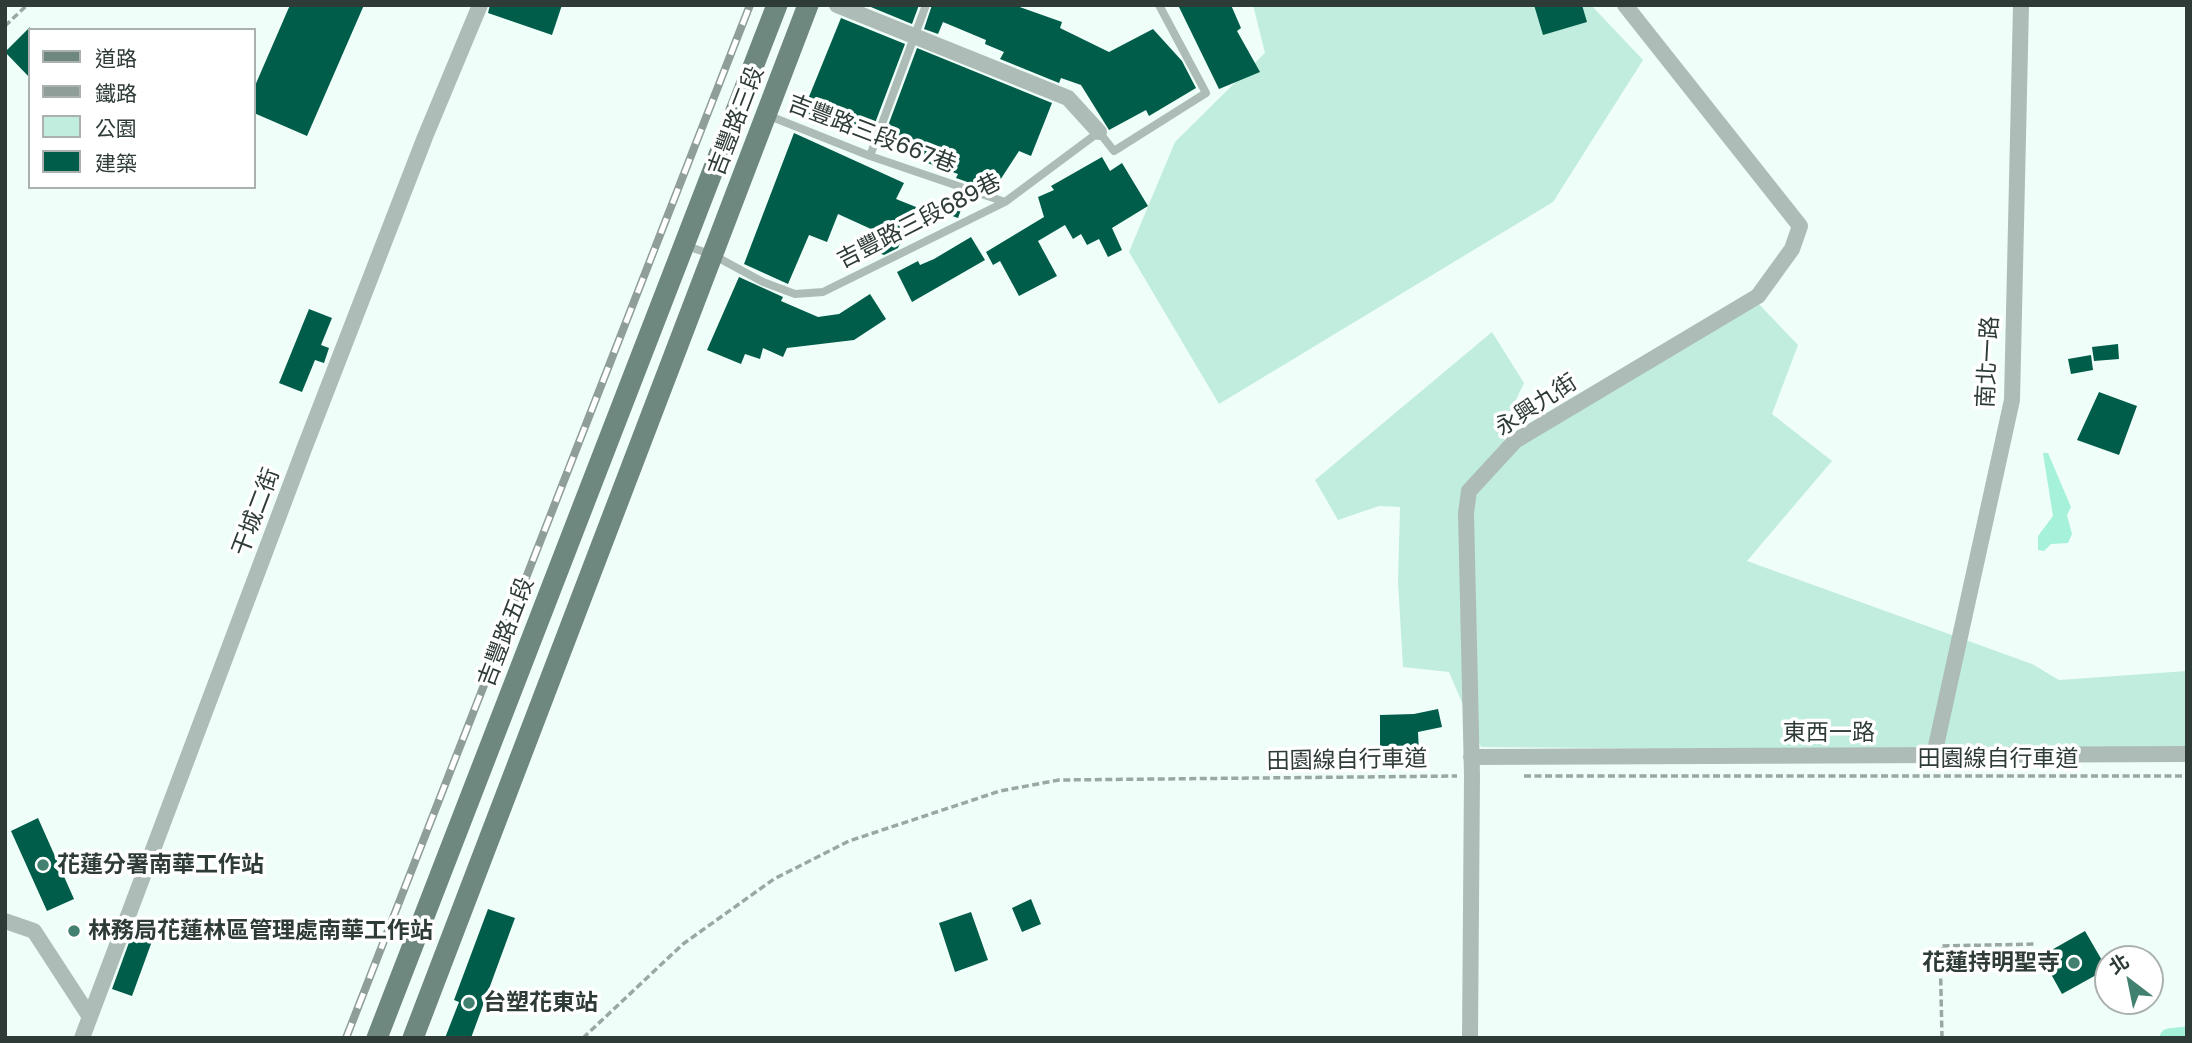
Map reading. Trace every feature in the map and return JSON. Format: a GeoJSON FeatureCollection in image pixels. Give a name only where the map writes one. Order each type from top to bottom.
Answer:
{"type":"FeatureCollection","features":[{"type":"Feature","properties":{"kind":"main road","name":"吉豐路三段"},"geometry":{"type":"LineString","coordinates":[[684,245],[777,5]]}},
{"type":"Feature","properties":{"kind":"main road","name":"吉豐路三段"},"geometry":{"type":"LineString","coordinates":[[713,255],[808,5]]}},
{"type":"Feature","properties":{"kind":"main road","name":"吉豐路五段"},"geometry":{"type":"LineString","coordinates":[[377,1038],[684,245]]}},
{"type":"Feature","properties":{"kind":"main road"},"geometry":{"type":"LineString","coordinates":[[413,1038],[713,255]]}},
{"type":"Feature","properties":{"kind":"street","name":"干城二街"},"geometry":{"type":"LineString","coordinates":[[82,1038],[88,1014],[339,358],[480,5]]}},
{"type":"Feature","properties":{"kind":"street"},"geometry":{"type":"LineString","coordinates":[[837,5],[1068,98],[1099,132]]}},
{"type":"Feature","properties":{"kind":"street","name":"永興九街"},"geometry":{"type":"LineString","coordinates":[[1470,1038],[1472,776],[1466,513],[1469,491],[1515,441],[1758,296],[1792,249],[1800,226],[1625,5]]}},
{"type":"Feature","properties":{"kind":"street","name":"南北一路"},"geometry":{"type":"LineString","coordinates":[[1934,755],[2012,400],[2021,5]]}},
{"type":"Feature","properties":{"kind":"street","name":"東西一路"},"geometry":{"type":"LineString","coordinates":[[1471,757],[2187,754]]}},
{"type":"Feature","properties":{"kind":"street"},"geometry":{"type":"LineString","coordinates":[[5,920],[34,931],[88,1014]]}},
{"type":"Feature","properties":{"kind":"lane"},"geometry":{"type":"LineString","coordinates":[[870,156],[926,5]]}},
{"type":"Feature","properties":{"kind":"lane"},"geometry":{"type":"LineString","coordinates":[[1099,132],[1114,151],[1206,93],[1159,5]]}},
{"type":"Feature","properties":{"kind":"lane","name":"吉豐路三段667巷"},"geometry":{"type":"LineString","coordinates":[[766,115],[870,156],[1005,202]]}},
{"type":"Feature","properties":{"kind":"lane","name":"吉豐路三段689巷"},"geometry":{"type":"LineString","coordinates":[[684,245],[713,255],[763,282],[795,295],[823,292],[1005,202],[1099,132]]}},
{"type":"Feature","properties":{"kind":"path"},"geometry":{"type":"LineString","coordinates":[[5,26],[27,5]]}},
{"type":"Feature","properties":{"kind":"path","name":"田園線自行車道"},"geometry":{"type":"LineString","coordinates":[[583,1038],[683,944],[774,879],[849,841],[1000,792],[1059,780],[1472,776]]}},
{"type":"Feature","properties":{"kind":"path","name":"田園線自行車道"},"geometry":{"type":"LineString","coordinates":[[1513,776],[2187,776]]}},
{"type":"Feature","properties":{"kind":"path"},"geometry":{"type":"LineString","coordinates":[[1942,1038],[1940,946],[2036,944]]}},
{"type":"Feature","properties":{"kind":"green space"},"geometry":{"type":"Polygon","coordinates":[[[1253,5],[1591,5],[1643,60],[1553,202],[1219,404],[1129,252],[1175,142],[1265,53],[1253,5]]]}},
{"type":"Feature","properties":{"kind":"green space"},"geometry":{"type":"Polygon","coordinates":[[[1756,301],[1798,345],[1772,414],[1832,461],[1747,561],[2032,664],[2059,680],[2187,671],[2187,753],[1481,747],[1449,672],[1403,667],[1398,582],[1400,507],[1379,506],[1338,520],[1315,480],[1492,332],[1524,383],[1501,431],[1505,441],[1756,301]]]}},
{"type":"Feature","properties":{"kind":"shaded area"},"geometry":{"type":"Polygon","coordinates":[[[2043,453],[2048,453],[2071,507],[2067,515],[2072,534],[2068,543],[2051,544],[2044,551],[2038,550],[2038,536],[2053,516],[2043,453]]]}},
{"type":"Feature","properties":{"kind":"building"},"geometry":{"type":"Polygon","coordinates":[[[290,5],[364,5],[307,136],[256,114],[256,83],[290,5]]]}},
{"type":"Feature","properties":{"kind":"building"},"geometry":{"type":"Polygon","coordinates":[[[490,5],[562,5],[552,35],[488,13],[490,5]]]}},
{"type":"Feature","properties":{"kind":"building"},"geometry":{"type":"Polygon","coordinates":[[[866,5],[919,5],[912,24],[866,5]]]}},
{"type":"Feature","properties":{"kind":"building"},"geometry":{"type":"Polygon","coordinates":[[[932,5],[1014,5],[1062,22],[1060,28],[1109,52],[1153,29],[1182,61],[1196,88],[1149,116],[1146,110],[1109,130],[1081,85],[1061,78],[1059,83],[1000,59],[1004,52],[985,44],[986,40],[943,22],[938,34],[924,29],[932,5]]]}},
{"type":"Feature","properties":{"kind":"building"},"geometry":{"type":"Polygon","coordinates":[[[1178,5],[1231,5],[1241,28],[1237,31],[1260,72],[1219,89],[1178,5]]]}},
{"type":"Feature","properties":{"kind":"building"},"geometry":{"type":"Polygon","coordinates":[[[1534,5],[1582,5],[1587,22],[1543,35],[1534,5]]]}},
{"type":"Feature","properties":{"kind":"building"},"geometry":{"type":"Polygon","coordinates":[[[841,18],[905,44],[869,139],[802,114],[841,18]]]}},
{"type":"Feature","properties":{"kind":"building"},"geometry":{"type":"Polygon","coordinates":[[[28,29],[28,76],[5,52],[28,29]]]}},
{"type":"Feature","properties":{"kind":"building"},"geometry":{"type":"Polygon","coordinates":[[[917,48],[1052,103],[1031,156],[1019,151],[993,191],[956,178],[958,174],[922,161],[909,154],[911,149],[883,139],[917,48]]]}},
{"type":"Feature","properties":{"kind":"building"},"geometry":{"type":"Polygon","coordinates":[[[794,133],[904,183],[896,199],[916,207],[898,248],[884,255],[864,247],[871,229],[838,214],[827,242],[809,235],[788,284],[744,264],[794,133]]]}},
{"type":"Feature","properties":{"kind":"building"},"geometry":{"type":"Polygon","coordinates":[[[1102,157],[1110,171],[1122,163],[1148,206],[1112,228],[1122,250],[1108,257],[1099,239],[1087,245],[1081,234],[1073,239],[1065,225],[1038,241],[1057,276],[1019,296],[1000,261],[993,265],[986,252],[1044,217],[1038,197],[1054,190],[1051,186],[1102,157]]]}},
{"type":"Feature","properties":{"kind":"building"},"geometry":{"type":"Polygon","coordinates":[[[952,191],[966,196],[958,218],[944,213],[952,191]]]}},
{"type":"Feature","properties":{"kind":"building"},"geometry":{"type":"Polygon","coordinates":[[[971,237],[985,260],[912,302],[897,272],[918,261],[920,265],[934,259],[971,237]]]}},
{"type":"Feature","properties":{"kind":"building"},"geometry":{"type":"Polygon","coordinates":[[[739,277],[783,297],[781,301],[818,317],[839,314],[870,294],[886,319],[854,340],[787,348],[783,357],[763,348],[760,359],[745,354],[741,364],[707,350],[739,277]]]}},
{"type":"Feature","properties":{"kind":"building"},"geometry":{"type":"Polygon","coordinates":[[[309,309],[332,318],[321,345],[329,348],[324,363],[315,360],[302,392],[279,383],[309,309]]]}},
{"type":"Feature","properties":{"kind":"building"},"geometry":{"type":"Polygon","coordinates":[[[2118,344],[2119,359],[2094,361],[2092,347],[2118,344]]]}},
{"type":"Feature","properties":{"kind":"building"},"geometry":{"type":"Polygon","coordinates":[[[2091,355],[2093,370],[2071,374],[2068,359],[2091,355]]]}},
{"type":"Feature","properties":{"kind":"building"},"geometry":{"type":"Polygon","coordinates":[[[2099,392],[2137,406],[2119,455],[2077,440],[2099,392]]]}},
{"type":"Feature","properties":{"kind":"building"},"geometry":{"type":"Polygon","coordinates":[[[1438,709],[1442,727],[1418,732],[1419,753],[1380,753],[1380,715],[1414,714],[1438,709]]]}},
{"type":"Feature","properties":{"kind":"building","name":"花蓮分署南華工作站"},"geometry":{"type":"Polygon","coordinates":[[[38,818],[74,899],[47,911],[11,831],[38,818]]]}},
{"type":"Feature","properties":{"kind":"building"},"geometry":{"type":"Polygon","coordinates":[[[1031,899],[1041,924],[1022,932],[1012,908],[1031,899]]]}},
{"type":"Feature","properties":{"kind":"building"},"geometry":{"type":"Polygon","coordinates":[[[488,909],[515,918],[471,1038],[445,1038],[459,1002],[454,1000],[488,909]]]}},
{"type":"Feature","properties":{"kind":"building"},"geometry":{"type":"Polygon","coordinates":[[[971,912],[988,960],[955,972],[939,923],[971,912]]]}},
{"type":"Feature","properties":{"kind":"building"},"geometry":{"type":"Polygon","coordinates":[[[135,926],[155,933],[132,996],[112,989],[135,926]]]}},
{"type":"Feature","properties":{"kind":"building","name":"花蓮持明聖寺"},"geometry":{"type":"Polygon","coordinates":[[[2085,931],[2094,947],[2094,976],[2062,994],[2041,956],[2085,931]]]}},
{"type":"Feature","properties":{"kind":"waterway"},"geometry":{"type":"LineString","coordinates":[[2169,1038],[2187,1036]]}},
{"type":"Feature","properties":{"kind":"railway"},"geometry":{"type":"LineString","coordinates":[[346,1038],[750,5]]}},
{"type":"Feature","properties":{"kind":"place","name":"花蓮分署南華工作站"},"geometry":{"type":"Point","coordinates":[43,865]}},
{"type":"Feature","properties":{"kind":"place","name":"林務局花蓮林區管理處南華工作站"},"geometry":{"type":"Point","coordinates":[74,931]}},
{"type":"Feature","properties":{"kind":"place","name":"花蓮持明聖寺"},"geometry":{"type":"Point","coordinates":[2074,963]}},
{"type":"Feature","properties":{"kind":"place","name":"台塑花東站"},"geometry":{"type":"Point","coordinates":[469,1003]}}]}
